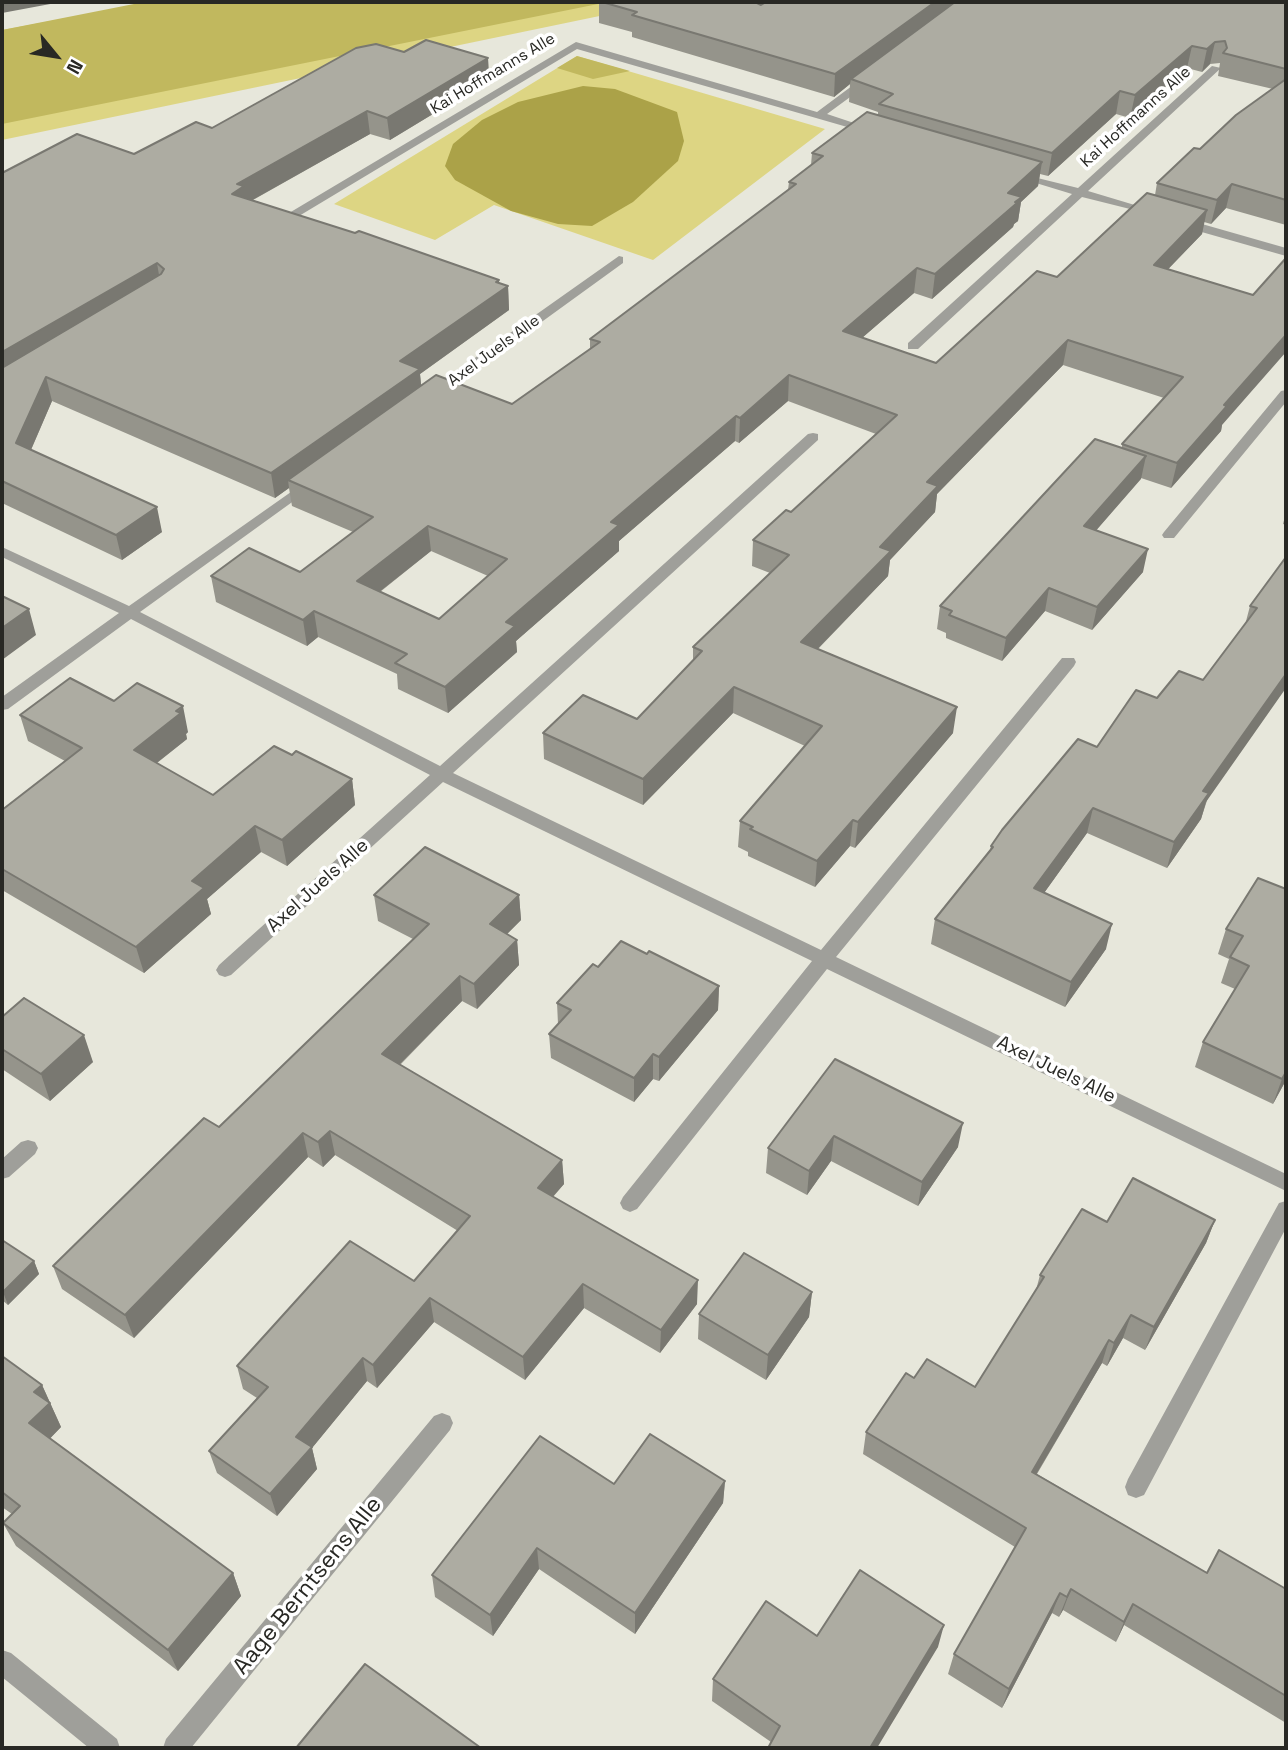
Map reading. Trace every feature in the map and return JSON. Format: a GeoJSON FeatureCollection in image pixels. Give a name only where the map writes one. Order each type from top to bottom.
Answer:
{"type":"FeatureCollection","features":[{"type":"Feature","properties":{"kind":"street","name":"Kai Hoffmanns Alle"},"geometry":{"type":"LineString","coordinates":[[285,219],[576,45],[884,135]]}},
{"type":"Feature","properties":{"kind":"street","name":"Kai Hoffmanns Alle"},"geometry":{"type":"LineString","coordinates":[[913,346],[1216,68]]}},
{"type":"Feature","properties":{"kind":"street"},"geometry":{"type":"LineString","coordinates":[[818,116],[873,75]]}},
{"type":"Feature","properties":{"kind":"street","name":"Kai Hoffmanns Alle"},"geometry":{"type":"LineString","coordinates":[[1001,169],[1286,253]]}},
{"type":"Feature","properties":{"kind":"street","name":"Axel Juels Alle"},"geometry":{"type":"LineString","coordinates":[[419,404],[619,260]]}},
{"type":"Feature","properties":{"kind":"street"},"geometry":{"type":"LineString","coordinates":[[1169,535],[1286,394]]}},
{"type":"Feature","properties":{"kind":"street","name":"Axel Juels Alle"},"geometry":{"type":"LineString","coordinates":[[225,970],[813,437]]}},
{"type":"Feature","properties":{"kind":"street"},"geometry":{"type":"LineString","coordinates":[[2,705],[319,477]]}},
{"type":"Feature","properties":{"kind":"street","name":"Axel Juels Alle"},"geometry":{"type":"LineString","coordinates":[[2,551],[130,613],[442,774],[1286,1183]]}},
{"type":"Feature","properties":{"kind":"street"},"geometry":{"type":"LineString","coordinates":[[630,1203],[825,958],[1068,662]]}},
{"type":"Feature","properties":{"kind":"street"},"geometry":{"type":"LineString","coordinates":[[2,1171],[28,1148]]}},
{"type":"Feature","properties":{"kind":"street"},"geometry":{"type":"LineString","coordinates":[[1136,1487],[1286,1209]]}},
{"type":"Feature","properties":{"kind":"street","name":"Aage Berntsens Alle"},"geometry":{"type":"LineString","coordinates":[[175,1748],[442,1423]]}},
{"type":"Feature","properties":{"kind":"street"},"geometry":{"type":"LineString","coordinates":[[2,1662],[107,1748]]}},
{"type":"Feature","properties":{"kind":"shaded area"},"geometry":{"type":"Polygon","coordinates":[[[144,2],[608,2],[2,124],[2,30],[144,2]]]}},
{"type":"Feature","properties":{"kind":"shaded area"},"geometry":{"type":"Polygon","coordinates":[[[153,2],[667,2],[2,140],[2,30],[153,2]]]}},
{"type":"Feature","properties":{"kind":"shaded area"},"geometry":{"type":"Polygon","coordinates":[[[577,56],[825,129],[653,260],[494,205],[435,240],[334,204],[577,56]]]}},
{"type":"Feature","properties":{"kind":"shaded area"},"geometry":{"type":"Polygon","coordinates":[[[577,56],[630,71],[593,79],[557,68],[577,56]]]}},
{"type":"Feature","properties":{"kind":"shaded area"},"geometry":{"type":"Polygon","coordinates":[[[583,86],[615,89],[677,112],[684,141],[678,161],[633,202],[592,226],[558,224],[511,211],[455,180],[445,166],[453,144],[482,120],[518,102],[583,86]]]}},
{"type":"Feature","properties":{"kind":"building"},"geometry":{"type":"Polygon","coordinates":[[[602,2],[755,2],[761,5],[766,2],[935,2],[835,74],[632,15],[637,12],[602,2]]]}},
{"type":"Feature","properties":{"kind":"building"},"geometry":{"type":"Polygon","coordinates":[[[955,2],[1286,2],[1286,69],[1223,53],[1227,48],[1225,41],[1215,42],[1207,49],[1192,46],[1135,95],[1120,91],[1052,153],[879,104],[893,94],[851,79],[955,2]]]}},
{"type":"Feature","properties":{"kind":"building"},"geometry":{"type":"Polygon","coordinates":[[[426,40],[488,58],[387,118],[367,111],[237,184],[244,186],[232,194],[355,233],[359,231],[499,280],[496,282],[508,286],[400,361],[420,369],[271,473],[46,377],[16,443],[157,507],[116,535],[2,481],[2,368],[161,274],[164,269],[157,263],[2,352],[2,173],[77,134],[134,154],[196,122],[212,128],[356,48],[376,44],[404,52],[426,40]]]}},
{"type":"Feature","properties":{"kind":"building"},"geometry":{"type":"Polygon","coordinates":[[[1286,79],[1286,200],[1232,184],[1217,200],[1157,183],[1194,148],[1200,149],[1236,115],[1286,79]]]}},
{"type":"Feature","properties":{"kind":"building"},"geometry":{"type":"Polygon","coordinates":[[[867,112],[1042,162],[1008,193],[1022,197],[1015,202],[1017,203],[935,274],[917,268],[843,331],[936,363],[1037,271],[1057,277],[1147,193],[1207,210],[1154,265],[1253,295],[1286,258],[1286,335],[1177,463],[1122,444],[1183,377],[1068,340],[927,482],[938,486],[880,547],[891,551],[801,642],[957,707],[858,822],[853,820],[817,861],[750,829],[753,827],[740,821],[822,726],[734,687],[643,779],[543,733],[583,695],[637,719],[702,651],[693,647],[789,555],[753,540],[786,510],[791,512],[897,415],[789,375],[740,418],[736,416],[611,522],[619,525],[506,622],[515,626],[445,687],[395,663],[407,654],[314,611],[303,620],[211,576],[249,548],[300,572],[373,517],[288,480],[436,375],[512,404],[600,342],[590,339],[796,184],[789,182],[823,156],[812,153],[867,112]],[[428,526],[357,581],[439,619],[507,559],[428,526]]]}},
{"type":"Feature","properties":{"kind":"building"},"geometry":{"type":"Polygon","coordinates":[[[1095,439],[1146,456],[1084,526],[1148,549],[1097,607],[1049,588],[1006,638],[949,615],[952,611],[940,606],[1095,439]]]}},
{"type":"Feature","properties":{"kind":"building"},"geometry":{"type":"Polygon","coordinates":[[[1286,557],[1286,674],[1203,791],[1209,793],[1174,842],[1093,808],[1034,888],[1112,924],[1071,982],[935,919],[993,847],[991,846],[1002,830],[1078,739],[1097,747],[1136,690],[1157,698],[1179,671],[1203,680],[1257,608],[1250,606],[1286,557]]]}},
{"type":"Feature","properties":{"kind":"building"},"geometry":{"type":"Polygon","coordinates":[[[2,596],[29,609],[2,628],[2,596]]]}},
{"type":"Feature","properties":{"kind":"building"},"geometry":{"type":"Polygon","coordinates":[[[70,678],[114,701],[137,683],[183,706],[176,711],[181,713],[134,750],[213,795],[274,746],[292,755],[296,751],[352,779],[282,840],[255,826],[192,881],[204,888],[136,947],[2,869],[2,810],[82,748],[20,715],[70,678]]]}},
{"type":"Feature","properties":{"kind":"building"},"geometry":{"type":"Polygon","coordinates":[[[425,847],[519,895],[490,924],[517,940],[474,984],[460,976],[382,1054],[562,1160],[538,1188],[698,1280],[661,1330],[583,1284],[523,1357],[430,1298],[373,1365],[363,1358],[296,1437],[312,1447],[270,1494],[209,1451],[268,1387],[237,1366],[350,1241],[414,1281],[470,1216],[330,1131],[318,1142],[303,1133],[125,1315],[53,1266],[204,1118],[219,1127],[429,924],[374,895],[425,847]]]}},
{"type":"Feature","properties":{"kind":"building"},"geometry":{"type":"Polygon","coordinates":[[[1258,878],[1286,889],[1286,1072],[1282,1079],[1203,1042],[1249,966],[1230,957],[1243,936],[1226,929],[1258,878]]]}},
{"type":"Feature","properties":{"kind":"building"},"geometry":{"type":"Polygon","coordinates":[[[621,941],[647,954],[649,951],[719,986],[659,1057],[653,1054],[634,1078],[549,1034],[571,1010],[557,1003],[593,964],[598,967],[621,941]]]}},
{"type":"Feature","properties":{"kind":"building"},"geometry":{"type":"Polygon","coordinates":[[[24,998],[84,1035],[41,1074],[2,1049],[2,1017],[24,998]]]}},
{"type":"Feature","properties":{"kind":"building"},"geometry":{"type":"Polygon","coordinates":[[[835,1059],[963,1123],[922,1182],[834,1136],[809,1171],[768,1148],[835,1059]]]}},
{"type":"Feature","properties":{"kind":"building"},"geometry":{"type":"Polygon","coordinates":[[[1133,1178],[1215,1220],[1154,1327],[1131,1315],[1114,1343],[1109,1340],[1032,1472],[1207,1573],[1219,1550],[1286,1589],[1286,1696],[1133,1604],[1124,1622],[1071,1589],[1067,1597],[1060,1593],[1009,1689],[954,1654],[1026,1528],[866,1432],[906,1373],[914,1378],[927,1359],[975,1387],[1044,1277],[1040,1275],[1082,1209],[1107,1222],[1133,1178]]]}},
{"type":"Feature","properties":{"kind":"building"},"geometry":{"type":"Polygon","coordinates":[[[2,1240],[34,1261],[3,1292],[2,1291],[2,1240]]]}},
{"type":"Feature","properties":{"kind":"building"},"geometry":{"type":"Polygon","coordinates":[[[744,1253],[812,1292],[768,1355],[699,1314],[744,1253]]]}},
{"type":"Feature","properties":{"kind":"building"},"geometry":{"type":"Polygon","coordinates":[[[2,1356],[42,1385],[34,1392],[50,1403],[29,1423],[233,1573],[168,1650],[3,1523],[20,1506],[2,1492],[2,1356]]]}},
{"type":"Feature","properties":{"kind":"building"},"geometry":{"type":"Polygon","coordinates":[[[650,1434],[725,1481],[635,1613],[537,1548],[490,1615],[432,1575],[540,1436],[614,1484],[650,1434]]]}},
{"type":"Feature","properties":{"kind":"building"},"geometry":{"type":"Polygon","coordinates":[[[860,1570],[944,1625],[870,1748],[768,1748],[780,1726],[713,1679],[766,1601],[817,1636],[860,1570]]]}},
{"type":"Feature","properties":{"kind":"building"},"geometry":{"type":"Polygon","coordinates":[[[365,1664],[481,1748],[296,1748],[365,1664]]]}}]}
